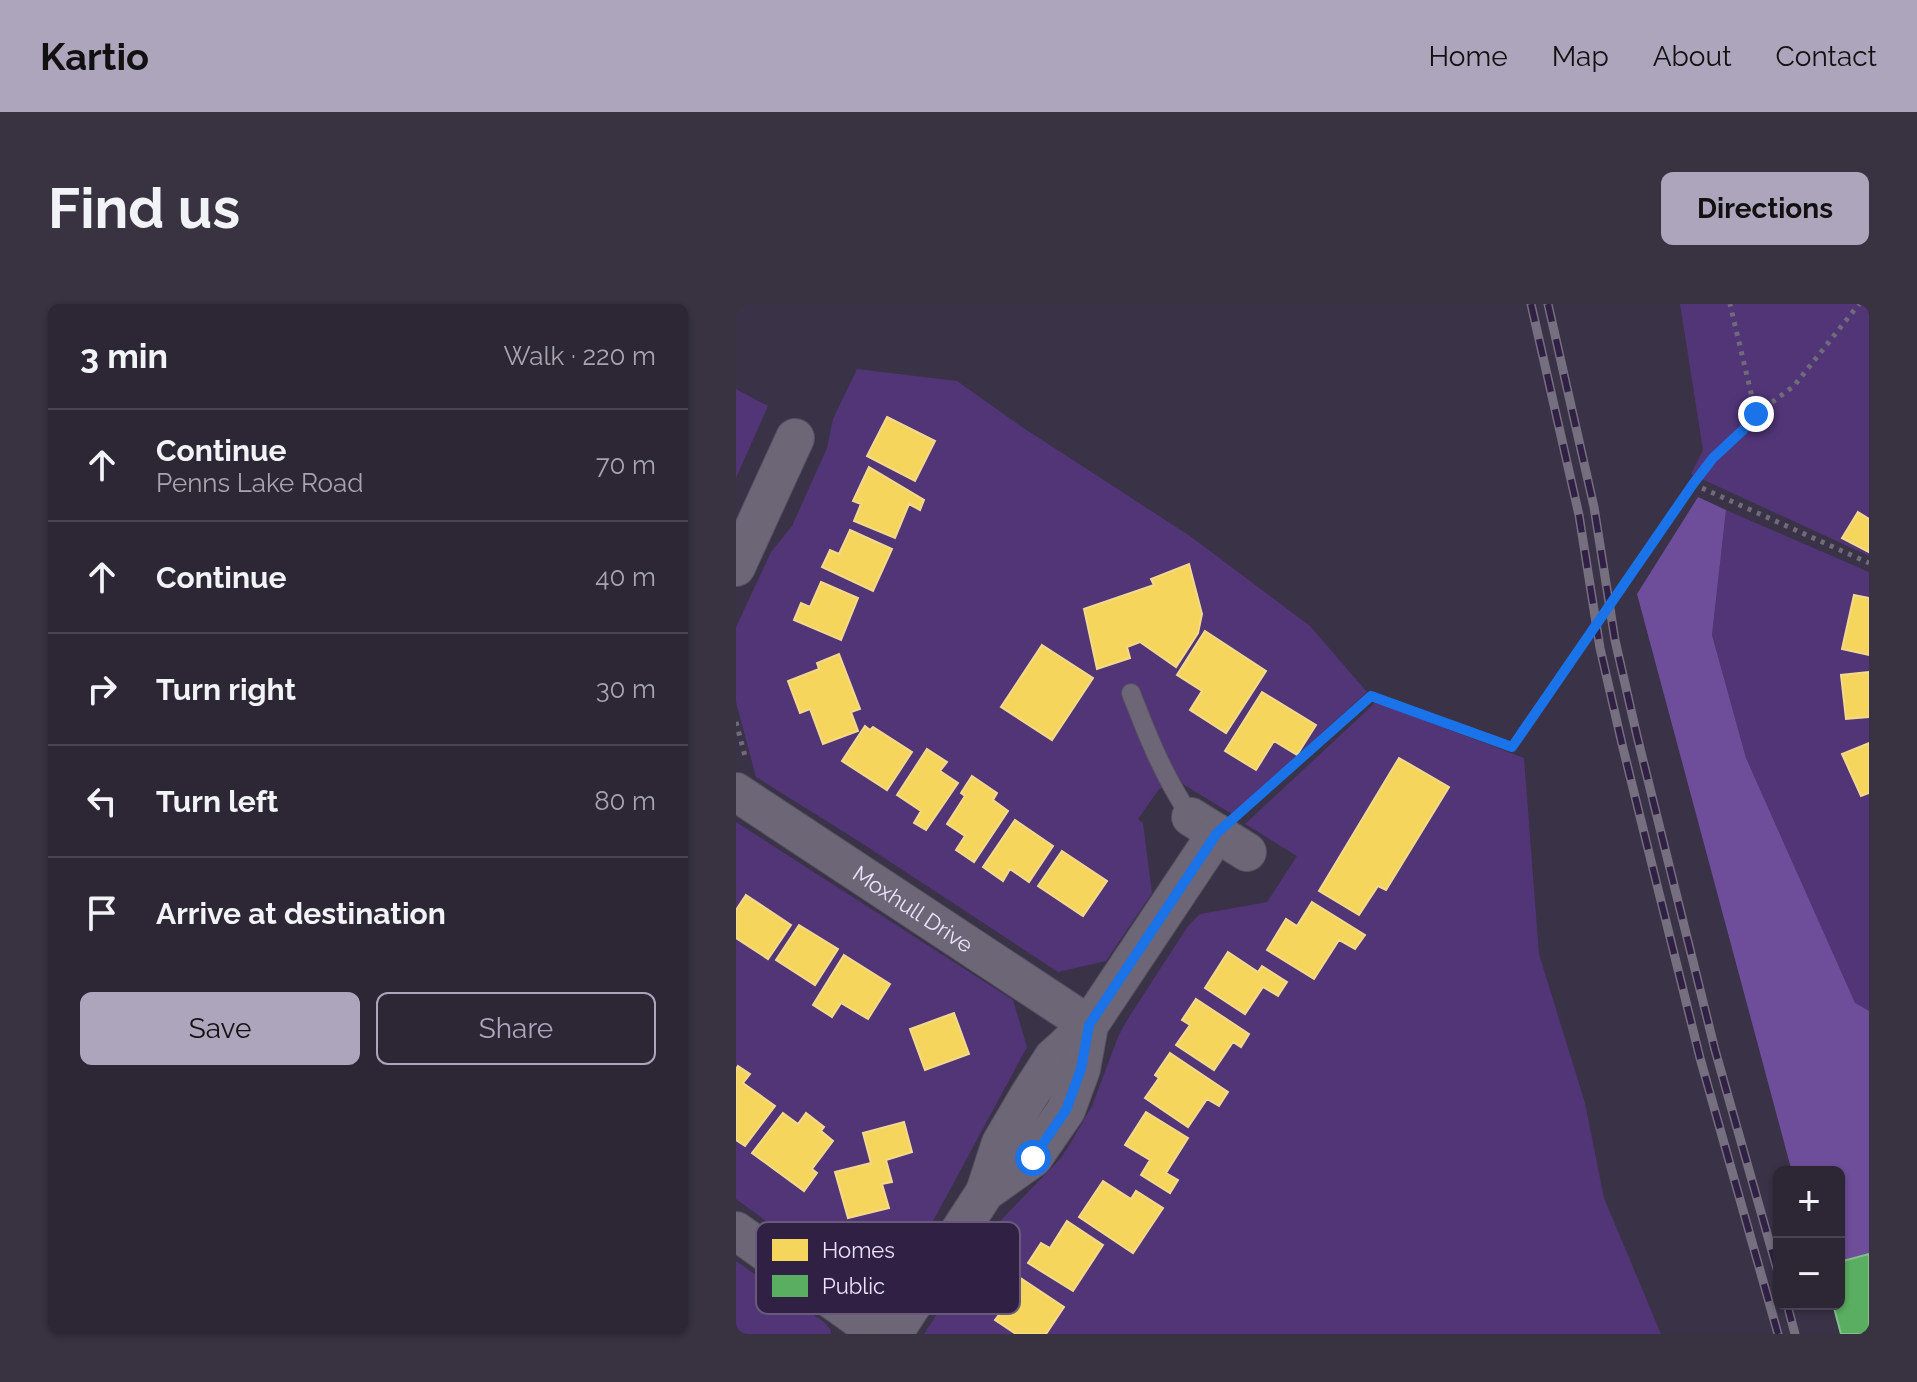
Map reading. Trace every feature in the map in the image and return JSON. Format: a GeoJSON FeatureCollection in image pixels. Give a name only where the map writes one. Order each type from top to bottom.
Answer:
{"type":"FeatureCollection","features":[{"type":"Feature","properties":{"kind":"street"},"geometry":{"type":"LineString","coordinates":[[736,567],[795,438]]}},
{"type":"Feature","properties":{"kind":"street","name":"Moxhull Drive"},"geometry":{"type":"LineString","coordinates":[[736,792],[1089,1025]]}},
{"type":"Feature","properties":{"kind":"street"},"geometry":{"type":"LineString","coordinates":[[966,1222],[985,1192],[1001,1143],[1053,1058],[1089,1025],[1218,834]]}},
{"type":"Feature","properties":{"kind":"street"},"geometry":{"type":"LineString","coordinates":[[736,1231],[756,1245]]}},
{"type":"Feature","properties":{"kind":"street"},"geometry":{"type":"LineString","coordinates":[[852,1314],[880,1334]]}},
{"type":"Feature","properties":{"kind":"street"},"geometry":{"type":"LineString","coordinates":[[893,1334],[906,1314]]}},
{"type":"Feature","properties":{"kind":"lane"},"geometry":{"type":"LineString","coordinates":[[1131,693],[1154,754],[1180,801],[1218,834]]}},
{"type":"Feature","properties":{"kind":"path"},"geometry":{"type":"LineString","coordinates":[[1218,834],[1371,696],[1512,747],[1713,458],[1756,414],[1794,386],[1859,304]]}},
{"type":"Feature","properties":{"kind":"path"},"geometry":{"type":"LineString","coordinates":[[1732,305],[1756,414]]}},
{"type":"Feature","properties":{"kind":"path"},"geometry":{"type":"LineString","coordinates":[[1693,484],[1869,563]]}},
{"type":"Feature","properties":{"kind":"shaded area"},"geometry":{"type":"Polygon","coordinates":[[[1680,304],[1869,304],[1869,556],[1691,474],[1703,450],[1680,304]]]}},
{"type":"Feature","properties":{"kind":"shaded area"},"geometry":{"type":"Polygon","coordinates":[[[857,369],[957,381],[1190,536],[1310,626],[1367,692],[1232,814],[1178,781],[1159,789],[1138,819],[1143,823],[1152,893],[1106,961],[1058,972],[756,777],[736,702],[736,627],[771,552],[792,526],[827,448],[833,419],[857,369]]]}},
{"type":"Feature","properties":{"kind":"shaded area"},"geometry":{"type":"Polygon","coordinates":[[[736,389],[768,406],[736,478],[736,389]]]}},
{"type":"Feature","properties":{"kind":"shaded area"},"geometry":{"type":"Polygon","coordinates":[[[1698,497],[1726,510],[1712,635],[1746,758],[1855,1003],[1869,1011],[1869,1254],[1845,1260],[1845,1166],[1790,1166],[1637,594],[1698,497]]]}},
{"type":"Feature","properties":{"kind":"shaded area"},"geometry":{"type":"Polygon","coordinates":[[[1726,510],[1869,572],[1869,1011],[1855,1004],[1746,758],[1712,635],[1726,510]]]}},
{"type":"Feature","properties":{"kind":"shaded area"},"geometry":{"type":"Polygon","coordinates":[[[1376,702],[1524,758],[1539,954],[1585,1103],[1604,1198],[1661,1334],[924,1334],[937,1314],[1020,1314],[1020,1222],[1000,1222],[1060,1159],[1070,1144],[1092,1106],[1127,1020],[1188,926],[1200,914],[1267,902],[1297,856],[1245,824],[1376,702]]]}},
{"type":"Feature","properties":{"kind":"shaded area"},"geometry":{"type":"Polygon","coordinates":[[[736,822],[1013,1000],[1027,1047],[932,1222],[767,1222],[736,1199],[736,822]]]}},
{"type":"Feature","properties":{"kind":"shaded area"},"geometry":{"type":"Polygon","coordinates":[[[736,1261],[756,1275],[756,1314],[812,1314],[824,1322],[831,1334],[736,1334],[736,1261]]]}},
{"type":"Feature","properties":{"kind":"building: Homes"},"geometry":{"type":"Polygon","coordinates":[[[887,417],[935,441],[915,481],[867,456],[887,417]]]}},
{"type":"Feature","properties":{"kind":"building: Homes"},"geometry":{"type":"Polygon","coordinates":[[[869,467],[924,500],[920,510],[909,504],[895,538],[854,521],[861,504],[853,501],[869,467]]]}},
{"type":"Feature","properties":{"kind":"building: Homes"},"geometry":{"type":"Polygon","coordinates":[[[1858,512],[1869,519],[1869,552],[1842,538],[1858,512]]]}},
{"type":"Feature","properties":{"kind":"building: Homes"},"geometry":{"type":"Polygon","coordinates":[[[850,530],[892,549],[873,591],[822,567],[830,550],[839,554],[850,530]]]}},
{"type":"Feature","properties":{"kind":"building: Homes"},"geometry":{"type":"Polygon","coordinates":[[[1189,564],[1202,614],[1198,633],[1176,667],[1140,642],[1127,647],[1130,658],[1097,669],[1084,609],[1154,585],[1151,579],[1189,564]]]}},
{"type":"Feature","properties":{"kind":"building: Homes"},"geometry":{"type":"Polygon","coordinates":[[[821,582],[858,598],[841,640],[794,620],[801,603],[810,607],[821,582]]]}},
{"type":"Feature","properties":{"kind":"building: Homes"},"geometry":{"type":"Polygon","coordinates":[[[1854,595],[1869,598],[1869,655],[1842,649],[1854,595]]]}},
{"type":"Feature","properties":{"kind":"building: Homes"},"geometry":{"type":"Polygon","coordinates":[[[1205,631],[1266,671],[1226,733],[1190,710],[1202,691],[1177,675],[1205,631]]]}},
{"type":"Feature","properties":{"kind":"building: Homes"},"geometry":{"type":"Polygon","coordinates":[[[1042,645],[1093,678],[1052,740],[1001,707],[1042,645]]]}},
{"type":"Feature","properties":{"kind":"building: Homes"},"geometry":{"type":"Polygon","coordinates":[[[839,654],[860,709],[851,712],[858,731],[823,744],[810,709],[800,713],[788,681],[819,669],[817,663],[839,654]]]}},
{"type":"Feature","properties":{"kind":"building: Homes"},"geometry":{"type":"Polygon","coordinates":[[[1869,672],[1869,717],[1846,719],[1841,675],[1869,672]]]}},
{"type":"Feature","properties":{"kind":"building: Homes"},"geometry":{"type":"Polygon","coordinates":[[[1262,692],[1316,725],[1297,755],[1274,741],[1256,770],[1225,751],[1262,692]]]}},
{"type":"Feature","properties":{"kind":"building: Homes"},"geometry":{"type":"Polygon","coordinates":[[[865,726],[870,730],[873,727],[912,752],[887,790],[842,761],[865,726]]]}},
{"type":"Feature","properties":{"kind":"building: Homes"},"geometry":{"type":"Polygon","coordinates":[[[1869,743],[1869,793],[1861,796],[1842,754],[1869,743]]]}},
{"type":"Feature","properties":{"kind":"building: Homes"},"geometry":{"type":"Polygon","coordinates":[[[927,749],[947,762],[940,771],[958,783],[926,830],[914,823],[921,811],[897,795],[927,749]]]}},
{"type":"Feature","properties":{"kind":"building: Homes"},"geometry":{"type":"Polygon","coordinates":[[[1399,758],[1449,787],[1386,890],[1378,886],[1359,915],[1319,891],[1399,758]]]}},
{"type":"Feature","properties":{"kind":"building: Homes"},"geometry":{"type":"Polygon","coordinates":[[[972,776],[997,793],[993,800],[1008,811],[974,862],[956,850],[965,836],[947,824],[965,796],[961,793],[972,776]]]}},
{"type":"Feature","properties":{"kind":"building: Homes"},"geometry":{"type":"Polygon","coordinates":[[[1015,820],[1053,846],[1029,882],[1010,869],[1003,881],[983,867],[1015,820]]]}},
{"type":"Feature","properties":{"kind":"building: Homes"},"geometry":{"type":"Polygon","coordinates":[[[1062,851],[1107,881],[1083,916],[1038,886],[1062,851]]]}},
{"type":"Feature","properties":{"kind":"building: Homes"},"geometry":{"type":"Polygon","coordinates":[[[746,895],[791,925],[768,959],[736,938],[736,910],[746,895]]]}},
{"type":"Feature","properties":{"kind":"building: Homes"},"geometry":{"type":"Polygon","coordinates":[[[1312,902],[1365,935],[1355,949],[1339,940],[1314,979],[1267,950],[1286,919],[1297,926],[1312,902]]]}},
{"type":"Feature","properties":{"kind":"building: Homes"},"geometry":{"type":"Polygon","coordinates":[[[799,925],[838,949],[815,985],[776,960],[799,925]]]}},
{"type":"Feature","properties":{"kind":"building: Homes"},"geometry":{"type":"Polygon","coordinates":[[[1228,952],[1258,972],[1262,966],[1287,982],[1278,996],[1263,987],[1245,1014],[1205,988],[1228,952]]]}},
{"type":"Feature","properties":{"kind":"building: Homes"},"geometry":{"type":"Polygon","coordinates":[[[844,955],[890,984],[868,1019],[841,1003],[832,1017],[813,1005],[844,955]]]}},
{"type":"Feature","properties":{"kind":"building: Homes"},"geometry":{"type":"Polygon","coordinates":[[[1196,999],[1249,1034],[1241,1047],[1233,1042],[1214,1070],[1176,1045],[1190,1025],[1182,1020],[1196,999]]]}},
{"type":"Feature","properties":{"kind":"building: Homes"},"geometry":{"type":"Polygon","coordinates":[[[954,1013],[969,1054],[925,1070],[910,1029],[954,1013]]]}},
{"type":"Feature","properties":{"kind":"building: Homes"},"geometry":{"type":"Polygon","coordinates":[[[1170,1053],[1228,1092],[1219,1106],[1207,1099],[1188,1127],[1145,1098],[1159,1078],[1155,1075],[1170,1053]]]}},
{"type":"Feature","properties":{"kind":"building: Homes"},"geometry":{"type":"Polygon","coordinates":[[[738,1066],[750,1074],[743,1083],[775,1106],[745,1146],[736,1140],[738,1066]]]}},
{"type":"Feature","properties":{"kind":"building: Homes"},"geometry":{"type":"Polygon","coordinates":[[[1146,1112],[1188,1138],[1166,1173],[1178,1180],[1170,1193],[1141,1175],[1150,1160],[1125,1145],[1146,1112]]]}},
{"type":"Feature","properties":{"kind":"building: Homes"},"geometry":{"type":"Polygon","coordinates":[[[783,1113],[798,1124],[806,1113],[824,1127],[821,1131],[833,1141],[812,1169],[817,1173],[804,1191],[752,1153],[783,1113]]]}},
{"type":"Feature","properties":{"kind":"building: Homes"},"geometry":{"type":"Polygon","coordinates":[[[904,1122],[912,1152],[886,1160],[892,1182],[882,1184],[889,1208],[848,1218],[835,1172],[871,1163],[863,1133],[904,1122]]]}},
{"type":"Feature","properties":{"kind":"building: Homes"},"geometry":{"type":"Polygon","coordinates":[[[1103,1181],[1131,1199],[1136,1191],[1163,1208],[1133,1253],[1079,1217],[1103,1181]]]}},
{"type":"Feature","properties":{"kind":"building: Homes"},"geometry":{"type":"Polygon","coordinates":[[[1067,1221],[1103,1245],[1073,1291],[1028,1263],[1041,1243],[1050,1248],[1067,1221]]]}},
{"type":"Feature","properties":{"kind":"building: Homes"},"geometry":{"type":"Polygon","coordinates":[[[1020,1278],[1064,1307],[1046,1334],[1016,1334],[995,1320],[1000,1314],[1020,1314],[1020,1278]]]}},
{"type":"Feature","properties":{"kind":"building: Public"},"geometry":{"type":"Polygon","coordinates":[[[1869,1254],[1869,1334],[1841,1334],[1835,1310],[1845,1310],[1845,1260],[1869,1254]]]}},
{"type":"Feature","properties":{"kind":"railway"},"geometry":{"type":"LineString","coordinates":[[1531,304],[1579,515],[1600,648],[1622,744],[1700,1058],[1778,1334]]}},
{"type":"Feature","properties":{"kind":"railway"},"geometry":{"type":"LineString","coordinates":[[1548,304],[1594,507],[1615,640],[1637,736],[1715,1050],[1773,1255]]}},
{"type":"Feature","properties":{"kind":"railway"},"geometry":{"type":"LineString","coordinates":[[1789,1310],[1795,1334]]}},
{"type":"Feature","properties":{"kind":"route"},"geometry":{"type":"LineString","coordinates":[[1033,1158],[1066,1110],[1081,1069],[1089,1025],[1217,833],[1371,696],[1512,747],[1693,484],[1713,458],[1756,414]]}}]}
